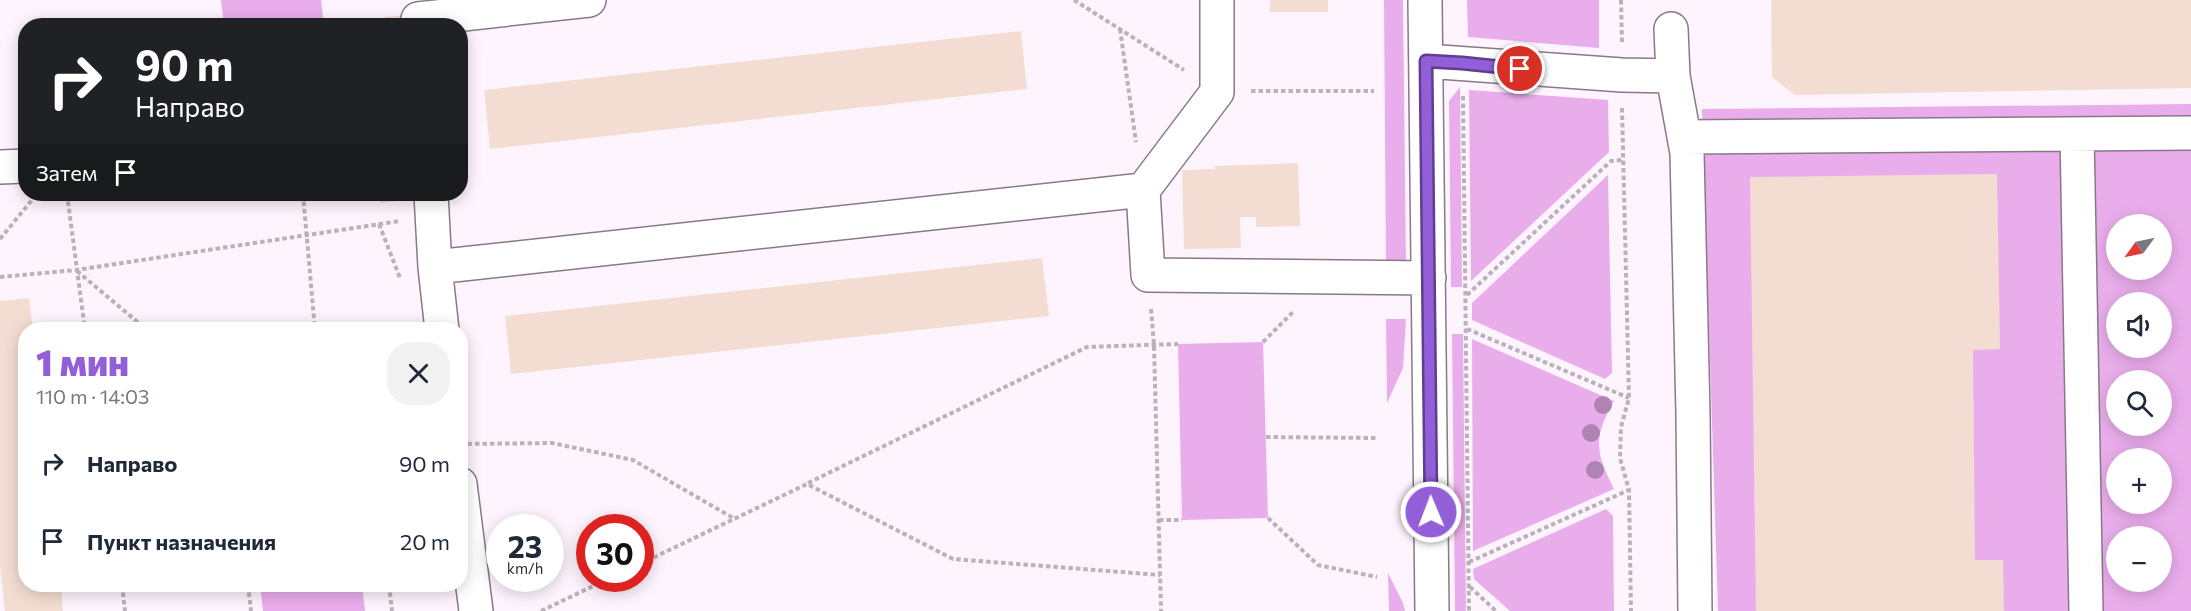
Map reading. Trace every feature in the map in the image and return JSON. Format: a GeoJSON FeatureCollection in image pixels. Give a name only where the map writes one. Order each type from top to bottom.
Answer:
{"type":"FeatureCollection","features":[{"type":"Feature","properties":{"kind":"street"},"geometry":{"type":"LineString","coordinates":[[435,18],[589,0]]}},
{"type":"Feature","properties":{"kind":"street"},"geometry":{"type":"LineString","coordinates":[[1217,0],[1217,92],[1143,190],[1148,275],[1429,278]]}},
{"type":"Feature","properties":{"kind":"street"},"geometry":{"type":"LineString","coordinates":[[1425,0],[1432,611]]}},
{"type":"Feature","properties":{"kind":"street"},"geometry":{"type":"LineString","coordinates":[[1671,29],[1673,76],[1687,153],[1695,611]]}},
{"type":"Feature","properties":{"kind":"street"},"geometry":{"type":"LineString","coordinates":[[1426,61],[1520,69],[1673,76]]}},
{"type":"Feature","properties":{"kind":"street"},"geometry":{"type":"LineString","coordinates":[[1684,137],[2191,133]]}},
{"type":"Feature","properties":{"kind":"street"},"geometry":{"type":"LineString","coordinates":[[2077,134],[2086,611]]}},
{"type":"Feature","properties":{"kind":"street"},"geometry":{"type":"LineString","coordinates":[[0,167],[18,166]]}},
{"type":"Feature","properties":{"kind":"street"},"geometry":{"type":"LineString","coordinates":[[435,267],[1143,190]]}},
{"type":"Feature","properties":{"kind":"street"},"geometry":{"type":"LineString","coordinates":[[431,205],[441,322]]}},
{"type":"Feature","properties":{"kind":"street"},"geometry":{"type":"LineString","coordinates":[[468,548],[476,611]]}},
{"type":"Feature","properties":{"kind":"path"},"geometry":{"type":"LineString","coordinates":[[1074,0],[1217,92],[1374,91]]}},
{"type":"Feature","properties":{"kind":"path"},"geometry":{"type":"LineString","coordinates":[[1621,0],[1622,160],[1629,398],[1621,427],[1620,458],[1629,490],[1631,611]]}},
{"type":"Feature","properties":{"kind":"path"},"geometry":{"type":"LineString","coordinates":[[1120,29],[1143,190]]}},
{"type":"Feature","properties":{"kind":"path"},"geometry":{"type":"LineString","coordinates":[[1462,63],[1469,611]]}},
{"type":"Feature","properties":{"kind":"path"},"geometry":{"type":"LineString","coordinates":[[1466,296],[1611,161],[1622,160]]}},
{"type":"Feature","properties":{"kind":"path"},"geometry":{"type":"LineString","coordinates":[[0,239],[31,201]]}},
{"type":"Feature","properties":{"kind":"path"},"geometry":{"type":"LineString","coordinates":[[68,201],[84,322]]}},
{"type":"Feature","properties":{"kind":"path"},"geometry":{"type":"LineString","coordinates":[[304,201],[314,322]]}},
{"type":"Feature","properties":{"kind":"path"},"geometry":{"type":"LineString","coordinates":[[0,277],[76,270],[306,235],[431,205]]}},
{"type":"Feature","properties":{"kind":"path"},"geometry":{"type":"LineString","coordinates":[[76,270],[138,322]]}},
{"type":"Feature","properties":{"kind":"path"},"geometry":{"type":"LineString","coordinates":[[1148,275],[1154,345],[1161,611]]}},
{"type":"Feature","properties":{"kind":"path"},"geometry":{"type":"LineString","coordinates":[[1467,329],[1629,398]]}},
{"type":"Feature","properties":{"kind":"path"},"geometry":{"type":"LineString","coordinates":[[654,557],[1087,347],[1178,344]]}},
{"type":"Feature","properties":{"kind":"path"},"geometry":{"type":"LineString","coordinates":[[1266,436],[1376,438]]}},
{"type":"Feature","properties":{"kind":"path"},"geometry":{"type":"LineString","coordinates":[[468,444],[552,443],[633,460],[735,519]]}},
{"type":"Feature","properties":{"kind":"path"},"geometry":{"type":"LineString","coordinates":[[807,484],[953,559],[1160,575]]}},
{"type":"Feature","properties":{"kind":"path"},"geometry":{"type":"LineString","coordinates":[[1468,562],[1629,490]]}},
{"type":"Feature","properties":{"kind":"path"},"geometry":{"type":"LineString","coordinates":[[1268,518],[1318,565],[1377,577]]}},
{"type":"Feature","properties":{"kind":"path"},"geometry":{"type":"LineString","coordinates":[[1158,520],[1182,520]]}},
{"type":"Feature","properties":{"kind":"path"},"geometry":{"type":"LineString","coordinates":[[1469,586],[1496,611]]}},
{"type":"Feature","properties":{"kind":"path"},"geometry":{"type":"LineString","coordinates":[[123,592],[125,611]]}},
{"type":"Feature","properties":{"kind":"path"},"geometry":{"type":"LineString","coordinates":[[249,592],[251,611]]}},
{"type":"Feature","properties":{"kind":"path"},"geometry":{"type":"LineString","coordinates":[[390,592],[392,611]]}},
{"type":"Feature","properties":{"kind":"path"},"geometry":{"type":"LineString","coordinates":[[541,611],[581,592]]}},
{"type":"Feature","properties":{"kind":"shaded area"},"geometry":{"type":"Polygon","coordinates":[[[221,0],[321,0],[323,18],[223,18],[221,0]]]}},
{"type":"Feature","properties":{"kind":"shaded area"},"geometry":{"type":"Polygon","coordinates":[[[1384,0],[1403,0],[1406,267],[1386,267],[1384,0]]]}},
{"type":"Feature","properties":{"kind":"shaded area"},"geometry":{"type":"Polygon","coordinates":[[[1467,0],[1599,0],[1599,48],[1468,37],[1467,0]]]}},
{"type":"Feature","properties":{"kind":"shaded area"},"geometry":{"type":"Polygon","coordinates":[[[1460,87],[1462,287],[1451,287],[1449,101],[1460,87]]]}},
{"type":"Feature","properties":{"kind":"shaded area"},"geometry":{"type":"Polygon","coordinates":[[[1469,90],[1608,100],[1609,152],[1471,281],[1469,90]]]}},
{"type":"Feature","properties":{"kind":"shaded area"},"geometry":{"type":"Polygon","coordinates":[[[2191,104],[2191,611],[1718,611],[1702,109],[2191,104]]]}},
{"type":"Feature","properties":{"kind":"shaded area"},"geometry":{"type":"Polygon","coordinates":[[[1608,175],[1612,373],[1605,379],[1472,320],[1472,303],[1608,175]]]}},
{"type":"Feature","properties":{"kind":"shaded area"},"geometry":{"type":"Polygon","coordinates":[[[1386,319],[1406,319],[1403,368],[1387,403],[1386,319]]]}},
{"type":"Feature","properties":{"kind":"shaded area"},"geometry":{"type":"Polygon","coordinates":[[[1452,334],[1463,334],[1466,611],[1455,611],[1452,334]]]}},
{"type":"Feature","properties":{"kind":"shaded area"},"geometry":{"type":"Polygon","coordinates":[[[1472,339],[1614,401],[1602,425],[1599,445],[1603,464],[1614,489],[1473,551],[1472,339]]]}},
{"type":"Feature","properties":{"kind":"shaded area"},"geometry":{"type":"Polygon","coordinates":[[[1263,342],[1268,518],[1182,520],[1178,344],[1263,342]]]}},
{"type":"Feature","properties":{"kind":"shaded area"},"geometry":{"type":"Polygon","coordinates":[[[1606,509],[1613,516],[1614,611],[1510,611],[1474,579],[1473,569],[1606,509]]]}},
{"type":"Feature","properties":{"kind":"shaded area"},"geometry":{"type":"Polygon","coordinates":[[[1388,573],[1403,603],[1405,611],[1389,611],[1388,573]]]}},
{"type":"Feature","properties":{"kind":"shaded area"},"geometry":{"type":"Polygon","coordinates":[[[261,592],[363,592],[365,611],[263,611],[261,592]]]}},
{"type":"Feature","properties":{"kind":"building"},"geometry":{"type":"Polygon","coordinates":[[[1270,0],[1328,0],[1328,12],[1270,12],[1270,0]]]}},
{"type":"Feature","properties":{"kind":"building"},"geometry":{"type":"Polygon","coordinates":[[[1771,0],[2191,0],[2191,88],[1795,95],[1772,77],[1771,0]]]}},
{"type":"Feature","properties":{"kind":"building"},"geometry":{"type":"Polygon","coordinates":[[[409,15],[409,18],[385,18],[409,15]]]}},
{"type":"Feature","properties":{"kind":"building"},"geometry":{"type":"Polygon","coordinates":[[[1021,31],[1027,89],[490,149],[484,90],[1021,31]]]}},
{"type":"Feature","properties":{"kind":"building"},"geometry":{"type":"Polygon","coordinates":[[[1298,163],[1300,226],[1256,227],[1256,217],[1240,217],[1241,248],[1184,249],[1182,170],[1215,169],[1215,166],[1298,163]]]}},
{"type":"Feature","properties":{"kind":"building"},"geometry":{"type":"Polygon","coordinates":[[[1997,174],[2000,349],[1973,350],[1975,560],[2003,560],[2004,611],[1756,611],[1750,177],[1997,174]]]}},
{"type":"Feature","properties":{"kind":"building"},"geometry":{"type":"Polygon","coordinates":[[[1042,258],[1049,316],[511,374],[505,316],[1042,258]]]}},
{"type":"Feature","properties":{"kind":"building"},"geometry":{"type":"Polygon","coordinates":[[[29,298],[32,322],[18,322],[18,592],[62,592],[63,611],[5,611],[0,566],[0,301],[29,298]]]}},
{"type":"Feature","properties":{"kind":"route"},"geometry":{"type":"LineString","coordinates":[[1431,512],[1426,61],[1520,69]]}}]}
